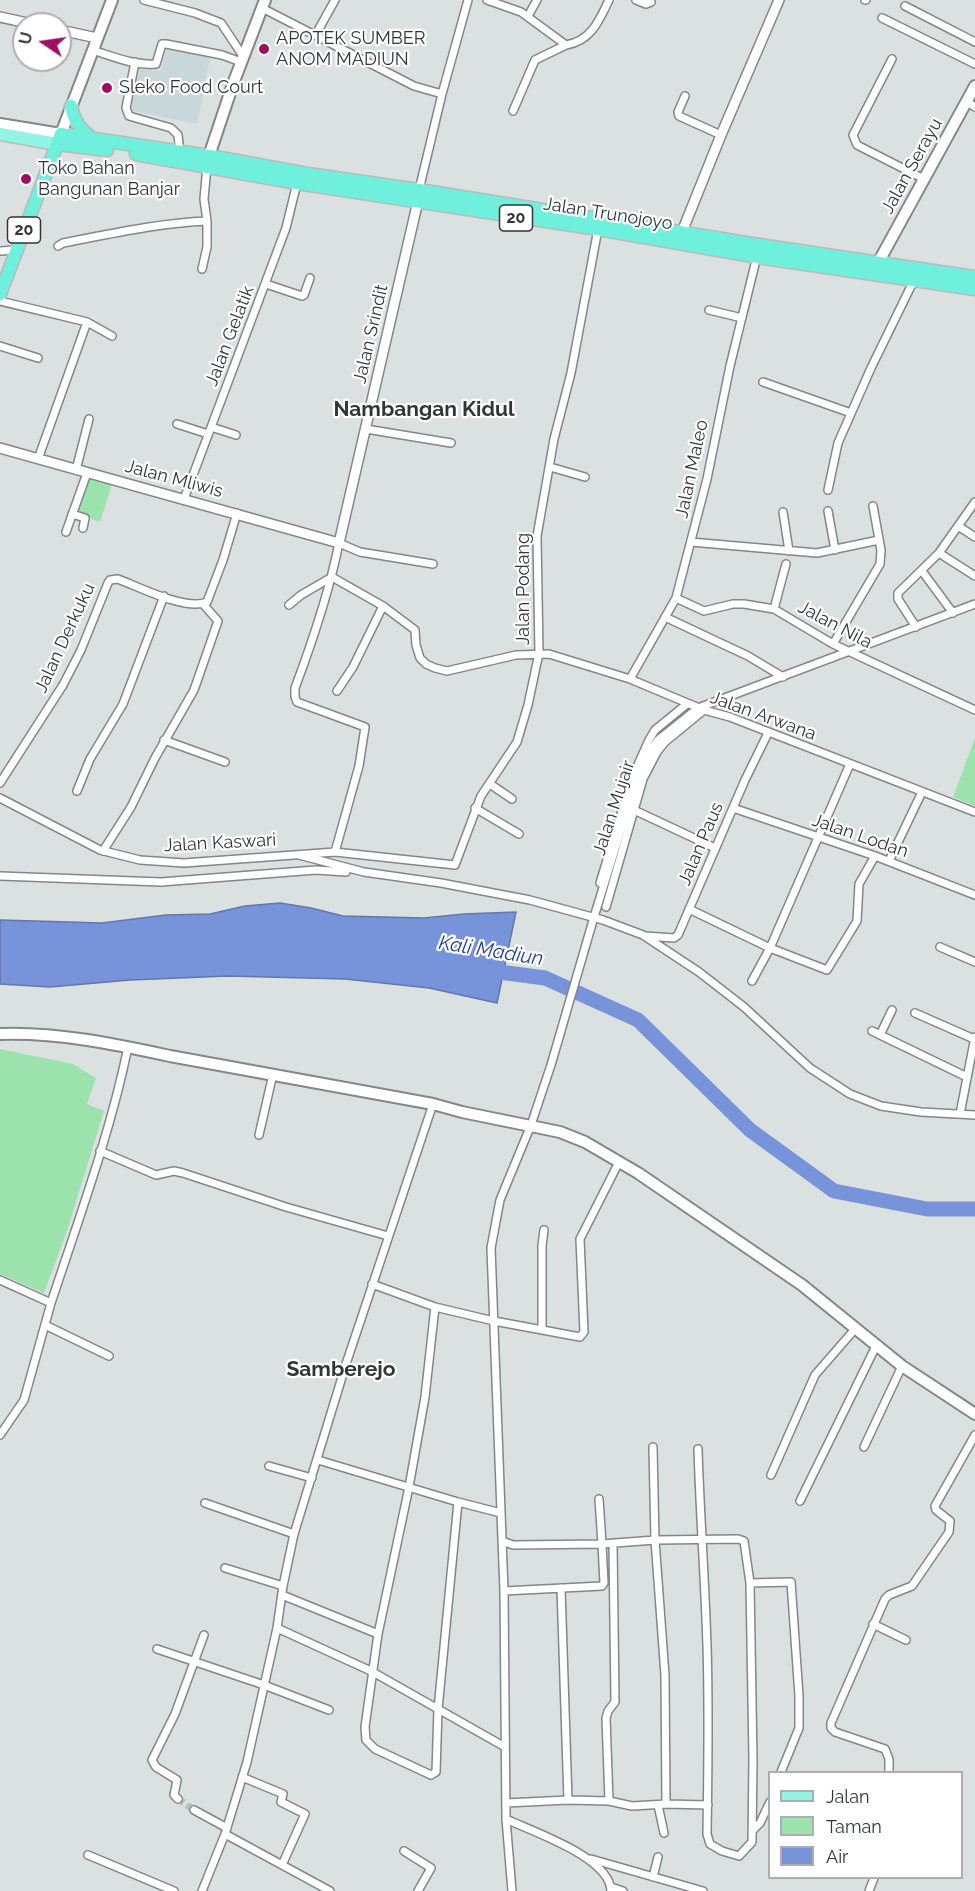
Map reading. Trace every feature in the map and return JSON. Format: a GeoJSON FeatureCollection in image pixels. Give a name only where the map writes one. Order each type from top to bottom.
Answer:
{"type":"FeatureCollection","features":[{"type":"Feature","properties":{"kind":"highway"},"geometry":{"type":"LineString","coordinates":[[71,106],[73,118],[80,129],[94,140]]}},
{"type":"Feature","properties":{"kind":"highway","name":"Jalan Trunojoyo"},"geometry":{"type":"LineString","coordinates":[[59,139],[94,140],[179,157]]}},
{"type":"Feature","properties":{"kind":"highway","name":"Jalan Trunojoyo"},"geometry":{"type":"LineString","coordinates":[[59,139],[308,174],[598,229],[914,280],[935,277],[975,277]]}},
{"type":"Feature","properties":{"kind":"highway","name":"20"},"geometry":{"type":"LineString","coordinates":[[0,294],[59,139]]}},
{"type":"Feature","properties":{"kind":"highway","name":"Jalan Trunojoyo"},"geometry":{"type":"LineString","coordinates":[[208,161],[297,183],[418,195],[682,232],[879,263],[975,289]]}},
{"type":"Feature","properties":{"kind":"main road"},"geometry":{"type":"LineString","coordinates":[[59,139],[112,0]]}},
{"type":"Feature","properties":{"kind":"main road"},"geometry":{"type":"LineString","coordinates":[[208,161],[263,4]]}},
{"type":"Feature","properties":{"kind":"main road","name":"Jalan Serayu"},"geometry":{"type":"LineString","coordinates":[[879,263],[924,179],[971,104],[975,86]]}},
{"type":"Feature","properties":{"kind":"main road"},"geometry":{"type":"LineString","coordinates":[[0,124],[59,139]]}},
{"type":"Feature","properties":{"kind":"main road"},"geometry":{"type":"LineString","coordinates":[[0,134],[59,139]]}},
{"type":"Feature","properties":{"kind":"main road"},"geometry":{"type":"LineString","coordinates":[[0,1034],[63,1038],[128,1047],[433,1104],[560,1132],[585,1142],[678,1199],[802,1285],[902,1366],[975,1414]]}},
{"type":"Feature","properties":{"kind":"street"},"geometry":{"type":"LineString","coordinates":[[144,0],[195,13],[221,23],[242,59]]}},
{"type":"Feature","properties":{"kind":"street"},"geometry":{"type":"LineString","coordinates":[[316,34],[334,0]]}},
{"type":"Feature","properties":{"kind":"street"},"geometry":{"type":"LineString","coordinates":[[418,195],[441,94],[468,0]]}},
{"type":"Feature","properties":{"kind":"street"},"geometry":{"type":"LineString","coordinates":[[487,0],[518,10],[566,45]]}},
{"type":"Feature","properties":{"kind":"street"},"geometry":{"type":"LineString","coordinates":[[528,16],[537,0]]}},
{"type":"Feature","properties":{"kind":"street"},"geometry":{"type":"LineString","coordinates":[[513,111],[536,60],[566,45],[580,41],[594,29],[609,0]]}},
{"type":"Feature","properties":{"kind":"street"},"geometry":{"type":"LineString","coordinates":[[636,0],[645,4],[651,2]]}},
{"type":"Feature","properties":{"kind":"street"},"geometry":{"type":"LineString","coordinates":[[682,232],[779,0]]}},
{"type":"Feature","properties":{"kind":"street"},"geometry":{"type":"LineString","coordinates":[[263,4],[414,86],[441,94]]}},
{"type":"Feature","properties":{"kind":"street"},"geometry":{"type":"LineString","coordinates":[[905,6],[975,42]]}},
{"type":"Feature","properties":{"kind":"street"},"geometry":{"type":"LineString","coordinates":[[882,18],[975,64]]}},
{"type":"Feature","properties":{"kind":"street"},"geometry":{"type":"LineString","coordinates":[[72,33],[97,38]]}},
{"type":"Feature","properties":{"kind":"street"},"geometry":{"type":"LineString","coordinates":[[92,50],[135,62],[156,64],[162,44],[166,44],[242,59]]}},
{"type":"Feature","properties":{"kind":"street"},"geometry":{"type":"LineString","coordinates":[[892,59],[854,135],[854,141],[857,145],[924,179]]}},
{"type":"Feature","properties":{"kind":"street"},"geometry":{"type":"LineString","coordinates":[[135,62],[126,108],[129,116],[171,128],[178,135],[179,157]]}},
{"type":"Feature","properties":{"kind":"street"},"geometry":{"type":"LineString","coordinates":[[685,96],[678,112],[680,116],[721,135]]}},
{"type":"Feature","properties":{"kind":"street"},"geometry":{"type":"LineString","coordinates":[[202,269],[207,247],[204,199],[208,161]]}},
{"type":"Feature","properties":{"kind":"street","name":"Jalan Gelatik"},"geometry":{"type":"LineString","coordinates":[[184,499],[266,284],[286,228],[297,183]]}},
{"type":"Feature","properties":{"kind":"street","name":"Jalan Srindit"},"geometry":{"type":"LineString","coordinates":[[339,543],[418,195]]}},
{"type":"Feature","properties":{"kind":"street"},"geometry":{"type":"LineString","coordinates":[[58,246],[63,243],[171,224],[207,221]]}},
{"type":"Feature","properties":{"kind":"street","name":"Jalan Podang"},"geometry":{"type":"LineString","coordinates":[[455,864],[481,795],[517,742],[528,705],[539,653],[537,536],[554,439],[571,373],[598,229]]}},
{"type":"Feature","properties":{"kind":"street"},"geometry":{"type":"LineString","coordinates":[[0,251],[16,250]]}},
{"type":"Feature","properties":{"kind":"street","name":"Jalan Maleo"},"geometry":{"type":"LineString","coordinates":[[630,679],[676,598],[707,480],[715,432],[758,256]]}},
{"type":"Feature","properties":{"kind":"street"},"geometry":{"type":"LineString","coordinates":[[266,284],[303,296],[310,278]]}},
{"type":"Feature","properties":{"kind":"street"},"geometry":{"type":"LineString","coordinates":[[828,490],[838,443],[850,413],[914,280]]}},
{"type":"Feature","properties":{"kind":"street"},"geometry":{"type":"LineString","coordinates":[[0,301],[87,322],[112,336]]}},
{"type":"Feature","properties":{"kind":"street"},"geometry":{"type":"LineString","coordinates":[[709,310],[742,318]]}},
{"type":"Feature","properties":{"kind":"street"},"geometry":{"type":"LineString","coordinates":[[38,459],[87,322]]}},
{"type":"Feature","properties":{"kind":"street"},"geometry":{"type":"LineString","coordinates":[[0,346],[38,358]]}},
{"type":"Feature","properties":{"kind":"street"},"geometry":{"type":"LineString","coordinates":[[764,382],[850,413]]}},
{"type":"Feature","properties":{"kind":"street"},"geometry":{"type":"LineString","coordinates":[[76,470],[89,419]]}},
{"type":"Feature","properties":{"kind":"street"},"geometry":{"type":"LineString","coordinates":[[177,424],[236,435]]}},
{"type":"Feature","properties":{"kind":"street"},"geometry":{"type":"LineString","coordinates":[[366,429],[451,443]]}},
{"type":"Feature","properties":{"kind":"street","name":"Jalan Mliwis"},"geometry":{"type":"LineString","coordinates":[[0,448],[339,543]]}},
{"type":"Feature","properties":{"kind":"street"},"geometry":{"type":"LineString","coordinates":[[550,467],[585,477]]}},
{"type":"Feature","properties":{"kind":"street"},"geometry":{"type":"LineString","coordinates":[[66,532],[87,473]]}},
{"type":"Feature","properties":{"kind":"street"},"geometry":{"type":"LineString","coordinates":[[916,627],[897,595],[939,554],[975,502]]}},
{"type":"Feature","properties":{"kind":"street"},"geometry":{"type":"LineString","coordinates":[[833,644],[880,564],[881,550],[873,506]]}},
{"type":"Feature","properties":{"kind":"street"},"geometry":{"type":"LineString","coordinates":[[828,511],[835,550]]}},
{"type":"Feature","properties":{"kind":"street"},"geometry":{"type":"LineString","coordinates":[[783,512],[789,551]]}},
{"type":"Feature","properties":{"kind":"street"},"geometry":{"type":"LineString","coordinates":[[103,851],[131,807],[164,740],[194,690],[215,631],[217,618],[203,604],[209,598],[237,513]]}},
{"type":"Feature","properties":{"kind":"street"},"geometry":{"type":"LineString","coordinates":[[72,514],[85,518],[83,528]]}},
{"type":"Feature","properties":{"kind":"street"},"geometry":{"type":"LineString","coordinates":[[958,526],[975,537]]}},
{"type":"Feature","properties":{"kind":"street"},"geometry":{"type":"LineString","coordinates":[[691,542],[817,553],[879,540]]}},
{"type":"Feature","properties":{"kind":"street"},"geometry":{"type":"LineString","coordinates":[[335,852],[359,766],[365,728],[297,702],[295,688],[323,611],[339,543],[360,552],[433,564]]}},
{"type":"Feature","properties":{"kind":"street"},"geometry":{"type":"LineString","coordinates":[[939,554],[975,576]]}},
{"type":"Feature","properties":{"kind":"street"},"geometry":{"type":"LineString","coordinates":[[774,609],[786,564]]}},
{"type":"Feature","properties":{"kind":"street"},"geometry":{"type":"LineString","coordinates":[[922,571],[953,613]]}},
{"type":"Feature","properties":{"kind":"street"},"geometry":{"type":"LineString","coordinates":[[289,605],[301,595],[332,578]]}},
{"type":"Feature","properties":{"kind":"street"},"geometry":{"type":"LineString","coordinates":[[332,578],[382,606],[353,667],[337,691]]}},
{"type":"Feature","properties":{"kind":"street","name":"Jalan Derkuku"},"geometry":{"type":"LineString","coordinates":[[0,783],[63,685],[81,650],[110,580],[118,579],[183,602],[203,604]]}},
{"type":"Feature","properties":{"kind":"street"},"geometry":{"type":"LineString","coordinates":[[77,791],[90,759],[123,704],[164,596]]}},
{"type":"Feature","properties":{"kind":"street","name":"Jalan Nila"},"geometry":{"type":"LineString","coordinates":[[676,598],[704,611],[744,603],[774,609],[833,644],[975,710]]}},
{"type":"Feature","properties":{"kind":"street","name":"Jalan Mujair"},"geometry":{"type":"LineString","coordinates":[[512,1891],[506,1820],[504,1591],[491,1248],[500,1200],[531,1125],[637,778],[653,746],[666,732],[701,709],[975,604]]}},
{"type":"Feature","properties":{"kind":"street","name":"Jalan Arwana"},"geometry":{"type":"LineString","coordinates":[[382,606],[413,628],[420,658],[426,664],[447,671],[516,655],[539,653],[566,658],[630,679],[687,704],[730,717],[975,812]]}},
{"type":"Feature","properties":{"kind":"street"},"geometry":{"type":"LineString","coordinates":[[665,617],[748,656],[783,677]]}},
{"type":"Feature","properties":{"kind":"street"},"geometry":{"type":"LineString","coordinates":[[595,903],[632,778],[649,740],[655,730],[687,704]]}},
{"type":"Feature","properties":{"kind":"street"},"geometry":{"type":"LineString","coordinates":[[606,907],[643,779],[665,742],[701,709]]}},
{"type":"Feature","properties":{"kind":"street","name":"Jalan Paus"},"geometry":{"type":"LineString","coordinates":[[642,935],[674,938],[678,935],[768,733]]}},
{"type":"Feature","properties":{"kind":"street"},"geometry":{"type":"LineString","coordinates":[[164,740],[225,762]]}},
{"type":"Feature","properties":{"kind":"street"},"geometry":{"type":"LineString","coordinates":[[752,981],[770,948],[850,764]]}},
{"type":"Feature","properties":{"kind":"street"},"geometry":{"type":"LineString","coordinates":[[490,784],[512,799]]}},
{"type":"Feature","properties":{"kind":"street"},"geometry":{"type":"LineString","coordinates":[[890,861],[922,792]]}},
{"type":"Feature","properties":{"kind":"street","name":"Jalan Kaswari"},"geometry":{"type":"LineString","coordinates":[[0,798],[103,851],[162,862],[249,860],[335,852],[455,864]]}},
{"type":"Feature","properties":{"kind":"street"},"geometry":{"type":"LineString","coordinates":[[475,808],[519,834]]}},
{"type":"Feature","properties":{"kind":"street","name":"Jalan Lodan"},"geometry":{"type":"LineString","coordinates":[[733,808],[890,861],[975,895]]}},
{"type":"Feature","properties":{"kind":"street"},"geometry":{"type":"LineString","coordinates":[[634,810],[715,848]]}},
{"type":"Feature","properties":{"kind":"street"},"geometry":{"type":"LineString","coordinates":[[297,854],[364,873]]}},
{"type":"Feature","properties":{"kind":"street"},"geometry":{"type":"LineString","coordinates":[[689,909],[770,948],[827,970],[857,921],[859,884],[875,856]]}},
{"type":"Feature","properties":{"kind":"street"},"geometry":{"type":"LineString","coordinates":[[0,876],[161,882],[316,870],[364,873],[477,889],[594,918],[642,935],[699,972],[744,1007],[810,1068],[850,1094],[881,1106],[921,1112],[975,1114]]}},
{"type":"Feature","properties":{"kind":"street"},"geometry":{"type":"LineString","coordinates":[[940,947],[975,962]]}},
{"type":"Feature","properties":{"kind":"street"},"geometry":{"type":"LineString","coordinates":[[880,1035],[892,1010]]}},
{"type":"Feature","properties":{"kind":"street"},"geometry":{"type":"LineString","coordinates":[[915,1013],[975,1038],[960,1114]]}},
{"type":"Feature","properties":{"kind":"street"},"geometry":{"type":"LineString","coordinates":[[872,1031],[967,1077]]}},
{"type":"Feature","properties":{"kind":"street"},"geometry":{"type":"LineString","coordinates":[[0,1435],[24,1400],[51,1303],[123,1075],[128,1047]]}},
{"type":"Feature","properties":{"kind":"street"},"geometry":{"type":"LineString","coordinates":[[259,1135],[273,1074]]}},
{"type":"Feature","properties":{"kind":"street"},"geometry":{"type":"LineString","coordinates":[[202,1891],[226,1831],[242,1778],[277,1628],[294,1534],[372,1284],[433,1104]]}},
{"type":"Feature","properties":{"kind":"street"},"geometry":{"type":"LineString","coordinates":[[100,1150],[156,1175],[174,1171],[183,1173],[286,1207],[388,1236]]}},
{"type":"Feature","properties":{"kind":"street"},"geometry":{"type":"LineString","coordinates":[[372,1284],[435,1307],[580,1337],[583,1334],[580,1237],[618,1162]]}},
{"type":"Feature","properties":{"kind":"street"},"geometry":{"type":"LineString","coordinates":[[542,1330],[544,1230]]}},
{"type":"Feature","properties":{"kind":"street"},"geometry":{"type":"LineString","coordinates":[[0,1280],[51,1303]]}},
{"type":"Feature","properties":{"kind":"street"},"geometry":{"type":"LineString","coordinates":[[435,1307],[425,1397],[371,1671],[366,1727],[366,1740],[375,1749],[431,1775],[436,1772],[438,1709],[458,1502]]}},
{"type":"Feature","properties":{"kind":"street"},"geometry":{"type":"LineString","coordinates":[[45,1325],[109,1356]]}},
{"type":"Feature","properties":{"kind":"street"},"geometry":{"type":"LineString","coordinates":[[771,1475],[815,1376],[855,1329]]}},
{"type":"Feature","properties":{"kind":"street"},"geometry":{"type":"LineString","coordinates":[[800,1501],[876,1346]]}},
{"type":"Feature","properties":{"kind":"street"},"geometry":{"type":"LineString","coordinates":[[864,1448],[902,1366]]}},
{"type":"Feature","properties":{"kind":"street"},"geometry":{"type":"LineString","coordinates":[[889,1771],[890,1759],[885,1749],[835,1732],[831,1728],[831,1723],[885,1599],[889,1595],[912,1587],[949,1532],[950,1521],[936,1510],[935,1506],[975,1435]]}},
{"type":"Feature","properties":{"kind":"street"},"geometry":{"type":"LineString","coordinates":[[653,1447],[656,1540],[665,1675],[666,1804]]}},
{"type":"Feature","properties":{"kind":"street"},"geometry":{"type":"LineString","coordinates":[[502,1541],[513,1545],[613,1544],[656,1540],[701,1540],[738,1539],[744,1541],[750,1583],[752,1842],[739,1856],[722,1851],[710,1844],[707,1834],[708,1649],[701,1540],[698,1449]]}},
{"type":"Feature","properties":{"kind":"street"},"geometry":{"type":"LineString","coordinates":[[318,1460],[501,1513]]}},
{"type":"Feature","properties":{"kind":"street"},"geometry":{"type":"LineString","coordinates":[[269,1466],[312,1478]]}},
{"type":"Feature","properties":{"kind":"street"},"geometry":{"type":"LineString","coordinates":[[504,1591],[602,1586],[604,1583],[599,1499]]}},
{"type":"Feature","properties":{"kind":"street"},"geometry":{"type":"LineString","coordinates":[[206,1503],[294,1534]]}},
{"type":"Feature","properties":{"kind":"street"},"geometry":{"type":"LineString","coordinates":[[609,1801],[606,1718],[615,1702],[613,1544]]}},
{"type":"Feature","properties":{"kind":"street"},"geometry":{"type":"LineString","coordinates":[[225,1568],[283,1586]]}},
{"type":"Feature","properties":{"kind":"street"},"geometry":{"type":"LineString","coordinates":[[750,1583],[791,1582],[799,1728],[782,1771]]}},
{"type":"Feature","properties":{"kind":"street"},"geometry":{"type":"LineString","coordinates":[[561,1588],[568,1800]]}},
{"type":"Feature","properties":{"kind":"street"},"geometry":{"type":"LineString","coordinates":[[282,1595],[378,1634]]}},
{"type":"Feature","properties":{"kind":"street"},"geometry":{"type":"LineString","coordinates":[[873,1624],[906,1640]]}},
{"type":"Feature","properties":{"kind":"street"},"geometry":{"type":"LineString","coordinates":[[277,1628],[371,1671],[505,1747]]}},
{"type":"Feature","properties":{"kind":"street"},"geometry":{"type":"LineString","coordinates":[[178,1799],[174,1795],[177,1780],[156,1767],[152,1760],[175,1714],[204,1635]]}},
{"type":"Feature","properties":{"kind":"street"},"geometry":{"type":"LineString","coordinates":[[157,1649],[264,1685],[329,1710]]}},
{"type":"Feature","properties":{"kind":"street"},"geometry":{"type":"LineString","coordinates":[[242,1778],[284,1794],[281,1802],[304,1814],[282,1865]]}},
{"type":"Feature","properties":{"kind":"street"},"geometry":{"type":"LineString","coordinates":[[506,1803],[568,1800],[609,1801],[633,1806],[708,1805]]}},
{"type":"Feature","properties":{"kind":"street"},"geometry":{"type":"LineString","coordinates":[[657,1805],[664,1833]]}},
{"type":"Feature","properties":{"kind":"street"},"geometry":{"type":"LineString","coordinates":[[752,1831],[760,1823],[768,1806]]}},
{"type":"Feature","properties":{"kind":"street"},"geometry":{"type":"LineString","coordinates":[[194,1810],[282,1865],[330,1891]]}},
{"type":"Feature","properties":{"kind":"street"},"geometry":{"type":"LineString","coordinates":[[506,1820],[585,1857],[602,1870],[611,1889],[623,1891]]}},
{"type":"Feature","properties":{"kind":"street"},"geometry":{"type":"LineString","coordinates":[[404,1851],[431,1867],[418,1891]]}},
{"type":"Feature","properties":{"kind":"street"},"geometry":{"type":"LineString","coordinates":[[88,1855],[174,1891]]}},
{"type":"Feature","properties":{"kind":"street"},"geometry":{"type":"LineString","coordinates":[[585,1857],[703,1891]]}},
{"type":"Feature","properties":{"kind":"street"},"geometry":{"type":"LineString","coordinates":[[653,1877],[658,1857]]}},
{"type":"Feature","properties":{"kind":"shaded area"},"geometry":{"type":"Polygon","coordinates":[[[166,49],[210,58],[197,124],[129,110],[138,67],[161,71],[166,49]]]}},
{"type":"Feature","properties":{"kind":"green space"},"geometry":{"type":"Polygon","coordinates":[[[87,474],[113,481],[100,522],[74,513],[87,474]]]}},
{"type":"Feature","properties":{"kind":"green space"},"geometry":{"type":"Polygon","coordinates":[[[975,738],[975,806],[953,797],[975,738]]]}},
{"type":"Feature","properties":{"kind":"green space"},"geometry":{"type":"Polygon","coordinates":[[[0,1049],[73,1064],[96,1078],[87,1104],[104,1111],[67,1231],[44,1293],[0,1274],[0,1049]]]}},
{"type":"Feature","properties":{"kind":"water"},"geometry":{"type":"Polygon","coordinates":[[[280,903],[343,916],[424,918],[516,912],[497,1003],[429,988],[345,979],[228,976],[130,980],[50,987],[0,984],[0,920],[102,923],[166,915],[210,914],[245,906],[280,903]]]}},
{"type":"Feature","properties":{"kind":"waterway","name":"Kali Madiun"},"geometry":{"type":"LineString","coordinates":[[484,970],[545,978],[638,1020],[750,1130],[834,1191],[927,1209],[975,1209]]}},
{"type":"Feature","properties":{"kind":"tunnel"},"geometry":{"type":"LineString","coordinates":[[178,1799],[194,1810]]}},
{"type":"Feature","properties":{"kind":"place","name":"APOTEK SUMBER ANOM MADIUN"},"geometry":{"type":"Point","coordinates":[264,49]}},
{"type":"Feature","properties":{"kind":"place","name":"Sleko Food Court"},"geometry":{"type":"Point","coordinates":[107,88]}},
{"type":"Feature","properties":{"kind":"place","name":"Toko Bahan Bangunan Banjar"},"geometry":{"type":"Point","coordinates":[26,179]}},
{"type":"Feature","properties":{"kind":"district","name":"Nambangan Kidul"},"geometry":{"type":"Point","coordinates":[424,410]}},
{"type":"Feature","properties":{"kind":"district","name":"Samberejo"},"geometry":{"type":"Point","coordinates":[341,1370]}}]}
